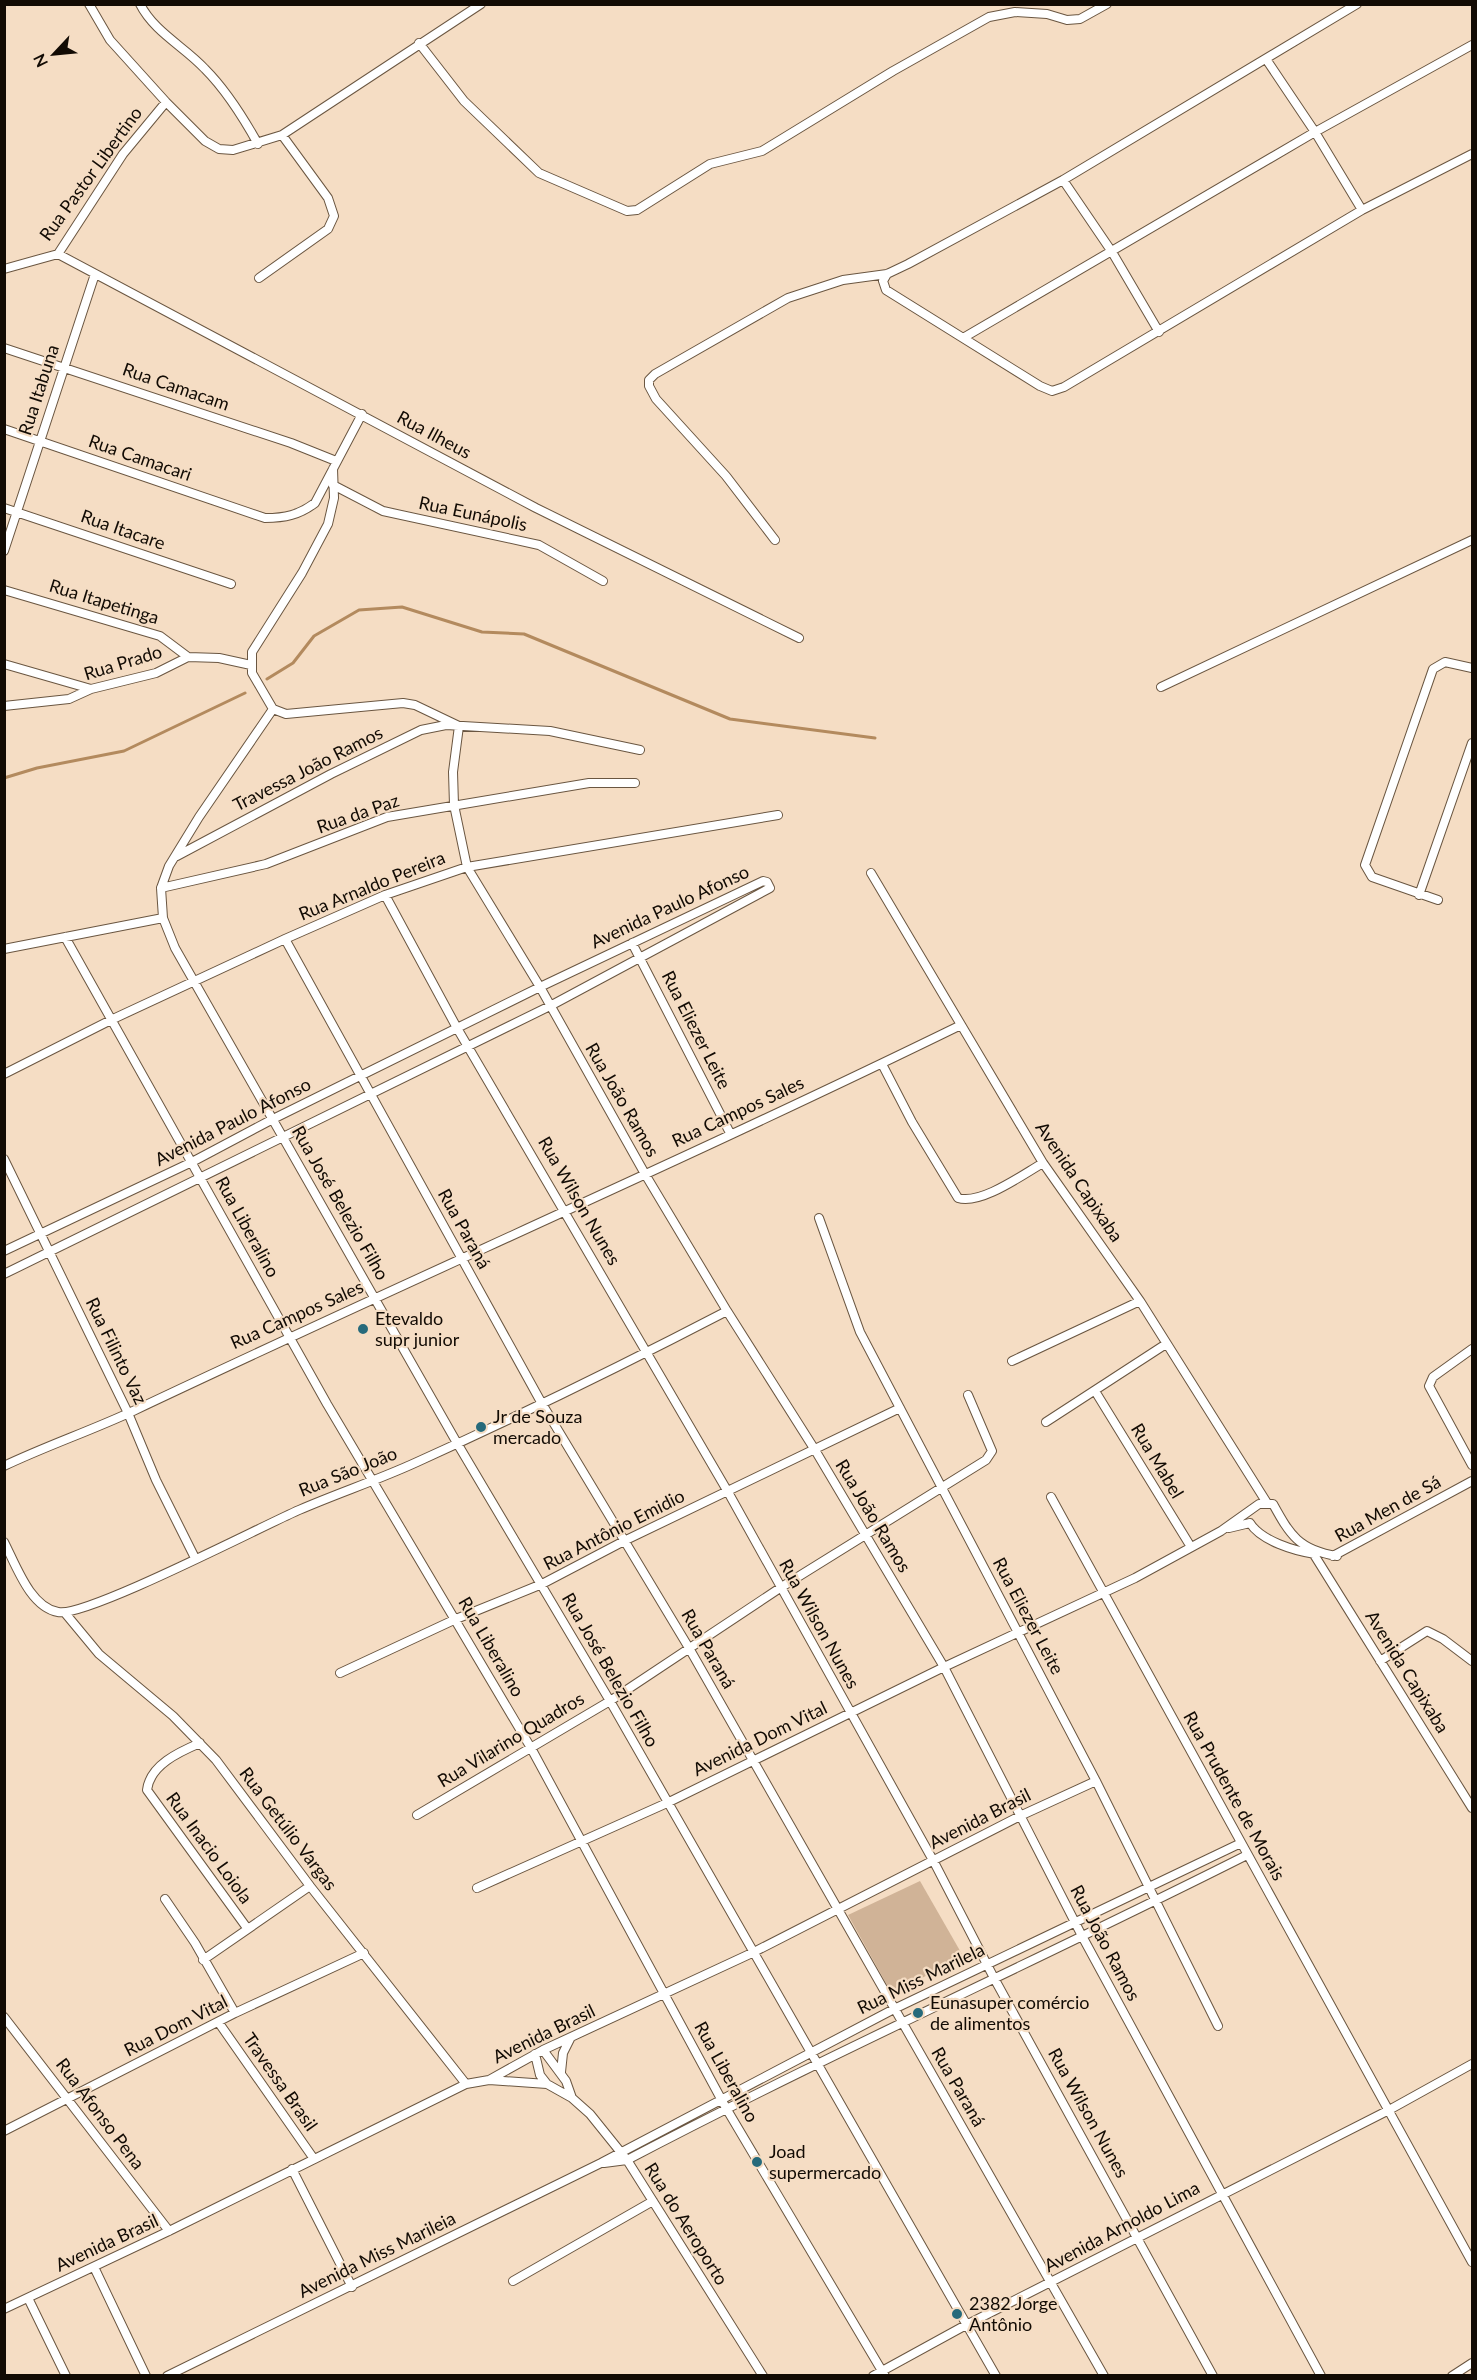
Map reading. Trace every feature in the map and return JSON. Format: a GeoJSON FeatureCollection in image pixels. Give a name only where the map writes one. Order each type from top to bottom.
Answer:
{"type":"FeatureCollection","features":[{"type":"Feature","properties":{"kind":"street"},"geometry":{"type":"LineString","coordinates":[[89,4],[110,40],[166,102],[205,141],[219,149],[233,150],[282,135],[481,4]]}},
{"type":"Feature","properties":{"kind":"street"},"geometry":{"type":"LineString","coordinates":[[140,4],[145,13],[175,44],[205,68],[240,111],[258,144]]}},
{"type":"Feature","properties":{"kind":"street"},"geometry":{"type":"LineString","coordinates":[[419,43],[464,101],[539,172],[627,211],[637,210],[710,164],[762,151],[893,71],[989,17],[1015,12],[1047,14],[1067,20],[1080,19],[1107,4]]}},
{"type":"Feature","properties":{"kind":"street"},"geometry":{"type":"LineString","coordinates":[[775,540],[726,476],[656,399],[649,386],[649,380],[661,369],[788,298],[843,280],[887,274],[1063,180],[1357,4]]}},
{"type":"Feature","properties":{"kind":"street"},"geometry":{"type":"LineString","coordinates":[[963,338],[1315,132],[1473,45]]}},
{"type":"Feature","properties":{"kind":"street"},"geometry":{"type":"LineString","coordinates":[[1266,59],[1315,132],[1362,210]]}},
{"type":"Feature","properties":{"kind":"street","name":"Rua Pastor Libertino"},"geometry":{"type":"LineString","coordinates":[[4,270],[58,254],[123,154],[166,102]]}},
{"type":"Feature","properties":{"kind":"street"},"geometry":{"type":"LineString","coordinates":[[259,278],[328,229],[334,216],[328,198],[282,135]]}},
{"type":"Feature","properties":{"kind":"street"},"geometry":{"type":"LineString","coordinates":[[887,274],[883,281],[886,290],[1040,386],[1052,391],[1064,387],[1159,332],[1362,210],[1473,154]]}},
{"type":"Feature","properties":{"kind":"street"},"geometry":{"type":"LineString","coordinates":[[1063,180],[1112,252],[1159,332]]}},
{"type":"Feature","properties":{"kind":"street","name":"Rua Ilheus"},"geometry":{"type":"LineString","coordinates":[[58,254],[536,508],[799,638]]}},
{"type":"Feature","properties":{"kind":"street","name":"Rua Itabuna"},"geometry":{"type":"LineString","coordinates":[[4,551],[19,513],[63,366],[95,274]]}},
{"type":"Feature","properties":{"kind":"street","name":"Rua Camacam"},"geometry":{"type":"LineString","coordinates":[[4,348],[63,366],[334,465]]}},
{"type":"Feature","properties":{"kind":"street"},"geometry":{"type":"LineString","coordinates":[[362,414],[334,465],[334,498],[328,524],[302,573],[252,652],[250,665],[252,673],[273,709],[286,714],[403,703],[415,705],[459,726],[550,731],[640,750]]}},
{"type":"Feature","properties":{"kind":"street","name":"Rua Camacari"},"geometry":{"type":"LineString","coordinates":[[4,429],[265,519],[283,518],[303,512],[315,503],[334,465]]}},
{"type":"Feature","properties":{"kind":"street","name":"Rua Eunápolis"},"geometry":{"type":"LineString","coordinates":[[333,484],[383,511],[539,545],[603,581]]}},
{"type":"Feature","properties":{"kind":"street","name":"Rua Itacare"},"geometry":{"type":"LineString","coordinates":[[4,508],[231,584]]}},
{"type":"Feature","properties":{"kind":"street"},"geometry":{"type":"LineString","coordinates":[[1161,687],[1473,540]]}},
{"type":"Feature","properties":{"kind":"street","name":"Rua Itapetinga"},"geometry":{"type":"LineString","coordinates":[[4,590],[160,636],[188,657]]}},
{"type":"Feature","properties":{"kind":"street","name":"Rua Prado"},"geometry":{"type":"LineString","coordinates":[[4,706],[69,699],[91,689],[156,673],[188,657],[219,658],[250,665]]}},
{"type":"Feature","properties":{"kind":"street"},"geometry":{"type":"LineString","coordinates":[[1438,900],[1372,876],[1365,866],[1433,669],[1445,662],[1473,668]]}},
{"type":"Feature","properties":{"kind":"street"},"geometry":{"type":"LineString","coordinates":[[4,663],[91,689]]}},
{"type":"Feature","properties":{"kind":"street"},"geometry":{"type":"LineString","coordinates":[[4,949],[163,918],[161,888],[169,866],[224,777],[273,709]]}},
{"type":"Feature","properties":{"kind":"street","name":"Rua João Ramos"},"geometry":{"type":"LineString","coordinates":[[459,726],[453,772],[454,805],[467,867],[540,987],[645,1174],[727,1311],[815,1450],[944,1667],[1022,1815],[1082,1936],[1321,2376]]}},
{"type":"Feature","properties":{"kind":"street","name":"Travessa João Ramos"},"geometry":{"type":"LineString","coordinates":[[177,856],[331,774],[421,730],[459,726]]}},
{"type":"Feature","properties":{"kind":"street"},"geometry":{"type":"LineString","coordinates":[[1419,895],[1473,743]]}},
{"type":"Feature","properties":{"kind":"street","name":"Rua da Paz"},"geometry":{"type":"LineString","coordinates":[[161,888],[266,864],[387,817],[589,783],[635,783]]}},
{"type":"Feature","properties":{"kind":"street","name":"Rua Arnaldo Pereira"},"geometry":{"type":"LineString","coordinates":[[4,1074],[285,939],[386,895],[467,867],[778,815]]}},
{"type":"Feature","properties":{"kind":"street","name":"Avenida Capixaba"},"geometry":{"type":"LineString","coordinates":[[871,873],[1043,1163],[1140,1301],[1267,1503]]}},
{"type":"Feature","properties":{"kind":"street","name":"Avenida Paulo Afonso"},"geometry":{"type":"LineString","coordinates":[[4,1251],[192,1162],[273,1119],[632,943],[763,881],[767,882],[770,888],[767,892],[639,957],[550,1006],[4,1274]]}},
{"type":"Feature","properties":{"kind":"street","name":"Rua Wilson Nunes"},"geometry":{"type":"LineString","coordinates":[[386,895],[457,1028],[566,1211],[728,1492],[849,1714],[934,1862],[994,1978],[1213,2376]]}},
{"type":"Feature","properties":{"kind":"street","name":"Rua José Belezio Filho"},"geometry":{"type":"LineString","coordinates":[[163,918],[175,948],[457,1443],[610,1701],[666,1803],[996,2376]]}},
{"type":"Feature","properties":{"kind":"street","name":"Rua Liberalino"},"geometry":{"type":"LineString","coordinates":[[65,937],[372,1481],[531,1748],[726,2108],[883,2373]]}},
{"type":"Feature","properties":{"kind":"street","name":"Rua Paraná"},"geometry":{"type":"LineString","coordinates":[[285,939],[541,1402],[689,1648],[1104,2376]]}},
{"type":"Feature","properties":{"kind":"street","name":"Rua Eliezer Leite"},"geometry":{"type":"LineString","coordinates":[[632,943],[730,1133]]}},
{"type":"Feature","properties":{"kind":"street","name":"Rua Campos Sales"},"geometry":{"type":"LineString","coordinates":[[4,1466],[128,1413],[882,1064],[961,1025]]}},
{"type":"Feature","properties":{"kind":"street"},"geometry":{"type":"LineString","coordinates":[[882,1064],[912,1122],[958,1198],[966,1201],[981,1197],[1043,1163]]}},
{"type":"Feature","properties":{"kind":"street","name":"Rua Filinto Vaz"},"geometry":{"type":"LineString","coordinates":[[4,1159],[128,1413],[156,1480],[195,1558]]}},
{"type":"Feature","properties":{"kind":"street","name":"Rua Eliezer Leite"},"geometry":{"type":"LineString","coordinates":[[819,1218],[860,1332],[1096,1781],[1218,2026]]}},
{"type":"Feature","properties":{"kind":"street"},"geometry":{"type":"LineString","coordinates":[[1011,1361],[1140,1301]]}},
{"type":"Feature","properties":{"kind":"street","name":"Rua São João"},"geometry":{"type":"LineString","coordinates":[[64,1613],[104,1600],[299,1510],[372,1481],[457,1443],[648,1352],[727,1311]]}},
{"type":"Feature","properties":{"kind":"street"},"geometry":{"type":"LineString","coordinates":[[1046,1422],[1166,1344]]}},
{"type":"Feature","properties":{"kind":"street"},"geometry":{"type":"LineString","coordinates":[[1473,1349],[1433,1377],[1429,1386],[1473,1465]]}},
{"type":"Feature","properties":{"kind":"street","name":"Rua Mabel"},"geometry":{"type":"LineString","coordinates":[[1095,1391],[1191,1547]]}},
{"type":"Feature","properties":{"kind":"street","name":"Rua Vilarino Quadros"},"geometry":{"type":"LineString","coordinates":[[417,1815],[610,1701],[780,1588],[986,1460],[992,1451],[968,1395]]}},
{"type":"Feature","properties":{"kind":"street","name":"Rua Antônio Emidio"},"geometry":{"type":"LineString","coordinates":[[340,1672],[456,1619],[542,1584],[626,1540],[900,1408]]}},
{"type":"Feature","properties":{"kind":"street","name":"Rua Men de Sá"},"geometry":{"type":"LineString","coordinates":[[1221,1531],[1250,1523],[1254,1530],[1286,1548],[1328,1558],[1337,1556],[1473,1481]]}},
{"type":"Feature","properties":{"kind":"street","name":"Rua Prudente de Morais"},"geometry":{"type":"LineString","coordinates":[[1051,1497],[1473,2262]]}},
{"type":"Feature","properties":{"kind":"street"},"geometry":{"type":"LineString","coordinates":[[1267,1503],[1273,1504],[1295,1539],[1303,1546],[1337,1556]]}},
{"type":"Feature","properties":{"kind":"street","name":"Avenida Dom Vital"},"geometry":{"type":"LineString","coordinates":[[477,1888],[666,1803],[944,1667],[1104,1593],[1221,1531],[1259,1504],[1267,1503]]}},
{"type":"Feature","properties":{"kind":"street"},"geometry":{"type":"LineString","coordinates":[[4,1542],[36,1599],[47,1608],[64,1613]]}},
{"type":"Feature","properties":{"kind":"street","name":"Avenida Capixaba"},"geometry":{"type":"LineString","coordinates":[[1313,1553],[1473,1808]]}},
{"type":"Feature","properties":{"kind":"street","name":"Rua Getúlio Vargas"},"geometry":{"type":"LineString","coordinates":[[64,1613],[99,1654],[173,1716],[216,1760],[310,1886],[465,2084]]}},
{"type":"Feature","properties":{"kind":"street"},"geometry":{"type":"LineString","coordinates":[[1380,1661],[1426,1631],[1443,1638],[1473,1661]]}},
{"type":"Feature","properties":{"kind":"street","name":"Rua Inacio Loiola"},"geometry":{"type":"LineString","coordinates":[[200,1743],[150,1774],[147,1790],[247,1928]]}},
{"type":"Feature","properties":{"kind":"street","name":"Avenida Brasil"},"geometry":{"type":"LineString","coordinates":[[4,2309],[170,2231],[465,2084],[489,2080],[539,2052],[752,1953],[934,1862],[1022,1815],[1096,1781]]}},
{"type":"Feature","properties":{"kind":"street","name":"Rua Miss Marilela"},"geometry":{"type":"LineString","coordinates":[[621,2152],[894,2009],[1076,1924],[1241,1843]]}},
{"type":"Feature","properties":{"kind":"street","name":"Rua Miss Marilela"},"geometry":{"type":"LineString","coordinates":[[627,2160],[901,2021],[1155,1902],[1247,1855]]}},
{"type":"Feature","properties":{"kind":"street"},"geometry":{"type":"LineString","coordinates":[[203,1960],[310,1886]]}},
{"type":"Feature","properties":{"kind":"street"},"geometry":{"type":"LineString","coordinates":[[165,1899],[195,1943],[235,2013]]}},
{"type":"Feature","properties":{"kind":"street","name":"Rua Dom Vital"},"geometry":{"type":"LineString","coordinates":[[4,2131],[219,2024],[235,2013],[364,1953]]}},
{"type":"Feature","properties":{"kind":"street","name":"Rua Afonso Pena"},"geometry":{"type":"LineString","coordinates":[[4,2017],[170,2231]]}},
{"type":"Feature","properties":{"kind":"street","name":"Travessa Brasil"},"geometry":{"type":"LineString","coordinates":[[219,2024],[314,2159]]}},
{"type":"Feature","properties":{"kind":"street"},"geometry":{"type":"LineString","coordinates":[[561,2073],[564,2054],[570,2039]]}},
{"type":"Feature","properties":{"kind":"street"},"geometry":{"type":"LineString","coordinates":[[539,2052],[561,2073],[572,2098]]}},
{"type":"Feature","properties":{"kind":"street"},"geometry":{"type":"LineString","coordinates":[[539,2052],[540,2075],[547,2084],[572,2098]]}},
{"type":"Feature","properties":{"kind":"street","name":"Avenida Arnoldo Lima"},"geometry":{"type":"LineString","coordinates":[[873,2376],[883,2373],[966,2325],[1389,2110],[1473,2064]]}},
{"type":"Feature","properties":{"kind":"street"},"geometry":{"type":"LineString","coordinates":[[489,2080],[547,2084]]}},
{"type":"Feature","properties":{"kind":"street","name":"Rua do Aeroporto"},"geometry":{"type":"LineString","coordinates":[[572,2098],[590,2114],[627,2160],[706,2289],[763,2376]]}},
{"type":"Feature","properties":{"kind":"street","name":"Avenida Miss Marileia"},"geometry":{"type":"LineString","coordinates":[[167,2376],[621,2152]]}},
{"type":"Feature","properties":{"kind":"street","name":"Avenida Miss Marileia"},"geometry":{"type":"LineString","coordinates":[[601,2163],[627,2160]]}},
{"type":"Feature","properties":{"kind":"street"},"geometry":{"type":"LineString","coordinates":[[292,2169],[352,2286]]}},
{"type":"Feature","properties":{"kind":"street"},"geometry":{"type":"LineString","coordinates":[[513,2281],[653,2201]]}},
{"type":"Feature","properties":{"kind":"street"},"geometry":{"type":"LineString","coordinates":[[94,2267],[146,2376]]}},
{"type":"Feature","properties":{"kind":"street"},"geometry":{"type":"LineString","coordinates":[[28,2298],[66,2376]]}},
{"type":"Feature","properties":{"kind":"street"},"geometry":{"type":"LineString","coordinates":[[1452,2376],[1473,2363]]}},
{"type":"Feature","properties":{"kind":"shaded area"},"geometry":{"type":"Polygon","coordinates":[[[920,1881],[963,1956],[892,1994],[848,1915],[920,1881]]]}},
{"type":"Feature","properties":{"kind":"waterway"},"geometry":{"type":"LineString","coordinates":[[267,679],[293,663],[314,636],[359,610],[402,607],[482,632],[524,634],[730,719],[875,738]]}},
{"type":"Feature","properties":{"kind":"waterway"},"geometry":{"type":"LineString","coordinates":[[4,778],[37,768],[124,751],[245,693]]}},
{"type":"Feature","properties":{"kind":"place","name":"Etevaldo supr junior"},"geometry":{"type":"Point","coordinates":[363,1329]}},
{"type":"Feature","properties":{"kind":"place","name":"Jr de Souza mercado"},"geometry":{"type":"Point","coordinates":[481,1427]}},
{"type":"Feature","properties":{"kind":"place","name":"Eunasuper comércio de alimentos"},"geometry":{"type":"Point","coordinates":[918,2013]}},
{"type":"Feature","properties":{"kind":"place","name":"Joad supermercado"},"geometry":{"type":"Point","coordinates":[757,2162]}},
{"type":"Feature","properties":{"kind":"place","name":"2382 Jorge Antônio"},"geometry":{"type":"Point","coordinates":[957,2314]}}]}
